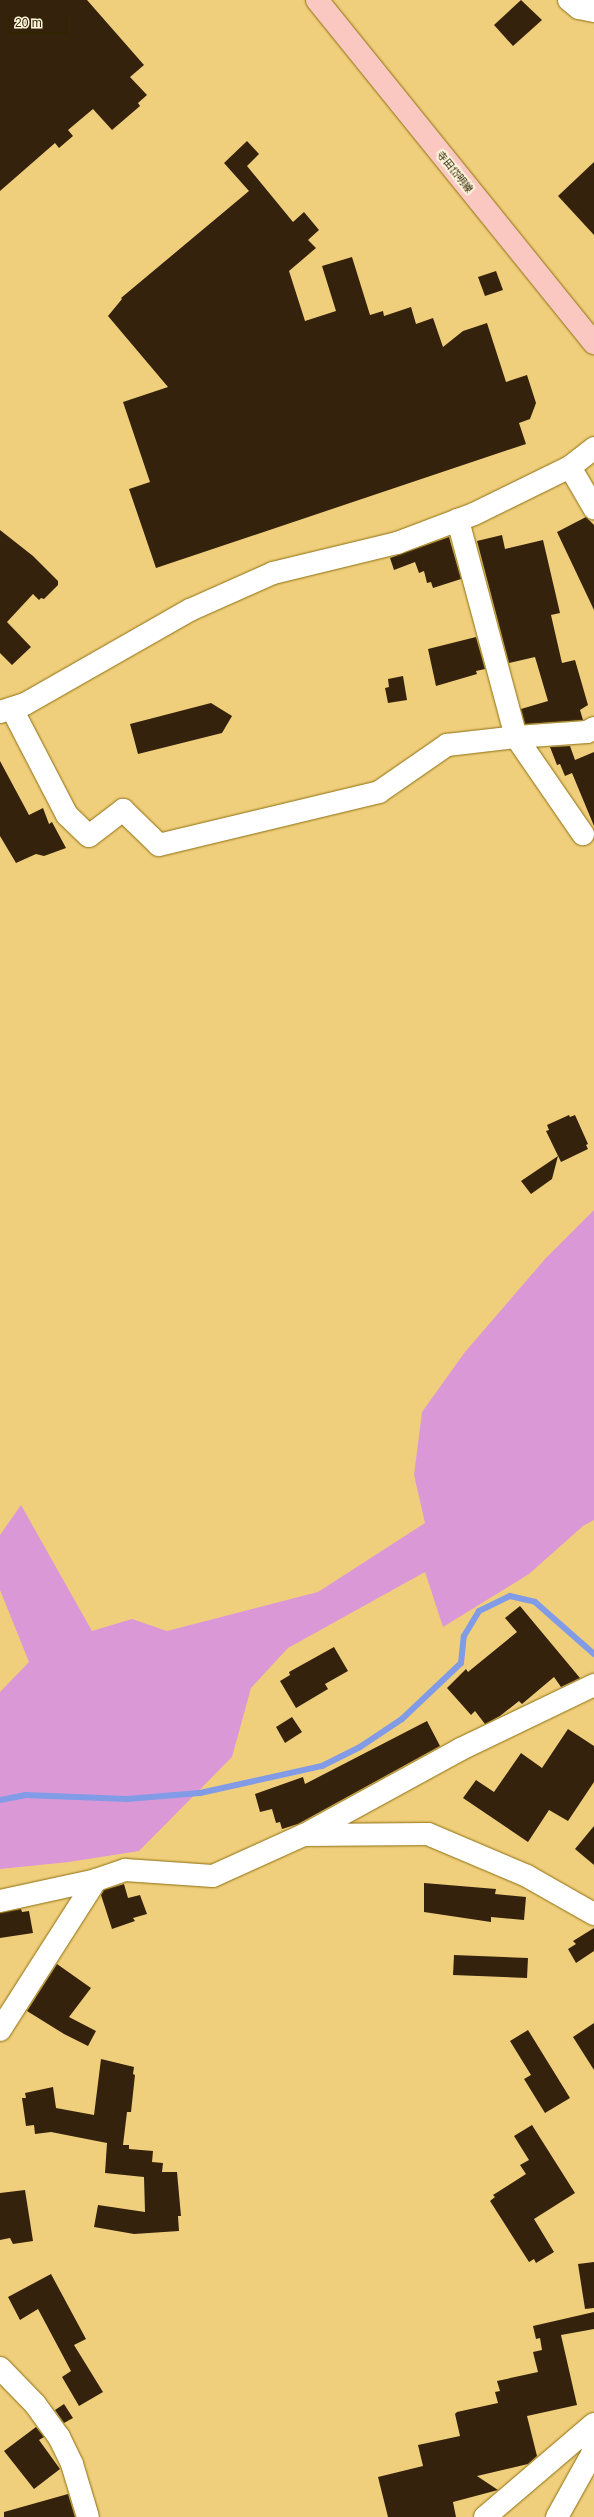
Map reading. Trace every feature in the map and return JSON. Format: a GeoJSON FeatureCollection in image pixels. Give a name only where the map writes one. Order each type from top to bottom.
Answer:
{"type":"FeatureCollection","features":[{"type":"Feature","properties":{"kind":"main road","name":"寺田岱明線"},"geometry":{"type":"LineString","coordinates":[[317,0],[594,343]]}},
{"type":"Feature","properties":{"kind":"street"},"geometry":{"type":"LineString","coordinates":[[569,0],[579,8],[594,11]]}},
{"type":"Feature","properties":{"kind":"street"},"geometry":{"type":"LineString","coordinates":[[593,451],[570,468],[458,520],[397,543],[273,573],[190,610],[6,711],[67,815],[89,836],[123,810],[158,845],[379,792],[447,745],[516,736],[587,732],[594,728]]}},
{"type":"Feature","properties":{"kind":"street"},"geometry":{"type":"LineString","coordinates":[[570,468],[594,508]]}},
{"type":"Feature","properties":{"kind":"street"},"geometry":{"type":"LineString","coordinates":[[458,520],[516,736],[583,834]]}},
{"type":"Feature","properties":{"kind":"street"},"geometry":{"type":"LineString","coordinates":[[0,1901],[96,1880],[125,1870],[213,1876],[304,1835],[461,1749],[594,1686]]}},
{"type":"Feature","properties":{"kind":"street"},"geometry":{"type":"LineString","coordinates":[[304,1835],[428,1834],[527,1876],[594,1914]]}},
{"type":"Feature","properties":{"kind":"street"},"geometry":{"type":"LineString","coordinates":[[0,2030],[96,1880]]}},
{"type":"Feature","properties":{"kind":"street"},"geometry":{"type":"LineString","coordinates":[[0,2368],[35,2404],[60,2437],[72,2464],[88,2517]]}},
{"type":"Feature","properties":{"kind":"street"},"geometry":{"type":"LineString","coordinates":[[485,2517],[594,2424]]}},
{"type":"Feature","properties":{"kind":"street"},"geometry":{"type":"LineString","coordinates":[[557,2517],[592,2454],[594,2446]]}},
{"type":"Feature","properties":{"kind":"shaded area"},"geometry":{"type":"Polygon","coordinates":[[[594,1210],[594,1520],[583,1526],[529,1574],[443,1627],[425,1572],[288,1648],[251,1688],[232,1757],[139,1851],[69,1862],[0,1869],[0,1692],[29,1662],[0,1590],[0,1535],[21,1505],[92,1631],[132,1619],[167,1631],[318,1592],[425,1523],[414,1475],[422,1412],[465,1352],[545,1259],[594,1210]]]}},
{"type":"Feature","properties":{"kind":"building"},"geometry":{"type":"Polygon","coordinates":[[[0,0],[87,0],[144,65],[130,77],[147,95],[138,103],[140,106],[112,130],[93,109],[68,130],[73,136],[59,148],[55,143],[0,191],[0,0]]]}},
{"type":"Feature","properties":{"kind":"building"},"geometry":{"type":"Polygon","coordinates":[[[521,0],[542,20],[513,46],[494,25],[521,0]]]}},
{"type":"Feature","properties":{"kind":"building"},"geometry":{"type":"Polygon","coordinates":[[[247,141],[259,154],[247,166],[293,222],[304,212],[319,230],[308,240],[316,248],[289,271],[305,321],[336,311],[322,266],[352,257],[370,315],[383,311],[384,316],[411,307],[416,324],[433,318],[443,347],[463,331],[487,323],[506,382],[527,375],[536,403],[530,419],[519,423],[526,444],[156,568],[129,489],[150,482],[123,402],[168,387],[108,316],[122,299],[121,298],[249,191],[224,163],[247,141]]]}},
{"type":"Feature","properties":{"kind":"building"},"geometry":{"type":"Polygon","coordinates":[[[594,162],[594,235],[558,196],[594,162]]]}},
{"type":"Feature","properties":{"kind":"building"},"geometry":{"type":"Polygon","coordinates":[[[496,271],[503,290],[485,296],[478,277],[496,271]]]}},
{"type":"Feature","properties":{"kind":"building"},"geometry":{"type":"Polygon","coordinates":[[[586,517],[594,525],[594,610],[557,532],[586,517]]]}},
{"type":"Feature","properties":{"kind":"building"},"geometry":{"type":"Polygon","coordinates":[[[0,530],[33,556],[58,581],[58,585],[44,599],[41,598],[39,600],[33,594],[7,622],[31,647],[12,665],[0,653],[0,530]]]}},
{"type":"Feature","properties":{"kind":"building"},"geometry":{"type":"Polygon","coordinates":[[[502,535],[505,549],[543,540],[560,613],[551,615],[562,663],[575,660],[588,705],[580,710],[583,720],[525,724],[521,709],[548,701],[535,657],[509,663],[477,541],[502,535]]]}},
{"type":"Feature","properties":{"kind":"building"},"geometry":{"type":"Polygon","coordinates":[[[449,537],[461,579],[433,588],[431,582],[427,583],[424,571],[419,573],[415,562],[394,570],[390,558],[449,537]]]}},
{"type":"Feature","properties":{"kind":"building"},"geometry":{"type":"Polygon","coordinates":[[[476,637],[485,669],[476,671],[477,674],[436,686],[428,649],[476,637]]]}},
{"type":"Feature","properties":{"kind":"building"},"geometry":{"type":"Polygon","coordinates":[[[403,676],[407,700],[388,703],[385,688],[389,687],[388,679],[403,676]]]}},
{"type":"Feature","properties":{"kind":"building"},"geometry":{"type":"Polygon","coordinates":[[[211,703],[232,716],[222,733],[138,754],[130,724],[211,703]]]}},
{"type":"Feature","properties":{"kind":"building"},"geometry":{"type":"Polygon","coordinates":[[[570,746],[575,760],[594,752],[594,826],[572,773],[565,776],[560,764],[557,765],[550,747],[570,746]]]}},
{"type":"Feature","properties":{"kind":"building"},"geometry":{"type":"Polygon","coordinates":[[[0,761],[29,815],[43,808],[49,824],[52,822],[66,848],[44,856],[36,854],[16,863],[0,836],[0,761]]]}},
{"type":"Feature","properties":{"kind":"building"},"geometry":{"type":"Polygon","coordinates":[[[569,1115],[570,1117],[575,1115],[588,1144],[586,1145],[588,1149],[561,1162],[546,1131],[549,1130],[547,1125],[569,1115]]]}},
{"type":"Feature","properties":{"kind":"building"},"geometry":{"type":"Polygon","coordinates":[[[558,1156],[552,1179],[531,1194],[521,1181],[558,1156]]]}},
{"type":"Feature","properties":{"kind":"building"},"geometry":{"type":"Polygon","coordinates":[[[520,1606],[580,1678],[561,1687],[554,1677],[522,1704],[519,1701],[500,1716],[485,1724],[475,1711],[471,1715],[447,1688],[466,1669],[468,1672],[517,1632],[505,1618],[520,1606]]]}},
{"type":"Feature","properties":{"kind":"building"},"geometry":{"type":"Polygon","coordinates":[[[334,1647],[348,1671],[325,1684],[328,1689],[296,1708],[280,1681],[290,1675],[289,1672],[334,1647]]]}},
{"type":"Feature","properties":{"kind":"building"},"geometry":{"type":"Polygon","coordinates":[[[292,1717],[302,1732],[285,1743],[276,1727],[292,1717]]]}},
{"type":"Feature","properties":{"kind":"building"},"geometry":{"type":"Polygon","coordinates":[[[427,1721],[440,1746],[298,1824],[282,1829],[280,1822],[276,1823],[272,1809],[260,1812],[255,1794],[303,1777],[305,1784],[427,1721]]]}},
{"type":"Feature","properties":{"kind":"building"},"geometry":{"type":"Polygon","coordinates":[[[568,1729],[594,1746],[594,1782],[568,1821],[549,1810],[528,1842],[463,1798],[476,1780],[494,1792],[521,1753],[542,1768],[568,1729]]]}},
{"type":"Feature","properties":{"kind":"building"},"geometry":{"type":"Polygon","coordinates":[[[594,1826],[594,1865],[575,1849],[594,1826]]]}},
{"type":"Feature","properties":{"kind":"building"},"geometry":{"type":"Polygon","coordinates":[[[424,1883],[496,1889],[495,1894],[526,1897],[524,1920],[491,1917],[491,1922],[424,1912],[424,1883]]]}},
{"type":"Feature","properties":{"kind":"building"},"geometry":{"type":"Polygon","coordinates":[[[124,1884],[128,1898],[140,1895],[147,1914],[133,1918],[135,1921],[112,1929],[101,1895],[104,1890],[124,1884]]]}},
{"type":"Feature","properties":{"kind":"building"},"geometry":{"type":"Polygon","coordinates":[[[21,1909],[22,1912],[29,1911],[33,1933],[0,1938],[0,1913],[21,1909]]]}},
{"type":"Feature","properties":{"kind":"building"},"geometry":{"type":"Polygon","coordinates":[[[594,1928],[594,1951],[576,1963],[568,1949],[576,1944],[573,1941],[594,1928]]]}},
{"type":"Feature","properties":{"kind":"building"},"geometry":{"type":"Polygon","coordinates":[[[454,1955],[528,1958],[527,1978],[453,1975],[454,1955]]]}},
{"type":"Feature","properties":{"kind":"building"},"geometry":{"type":"Polygon","coordinates":[[[57,1964],[91,1988],[69,2017],[96,2031],[88,2046],[64,2034],[27,2011],[57,1964]]]}},
{"type":"Feature","properties":{"kind":"building"},"geometry":{"type":"Polygon","coordinates":[[[594,2023],[594,2070],[573,2037],[594,2023]]]}},
{"type":"Feature","properties":{"kind":"building"},"geometry":{"type":"Polygon","coordinates":[[[528,2030],[570,2098],[545,2113],[524,2079],[531,2075],[510,2041],[528,2030]]]}},
{"type":"Feature","properties":{"kind":"building"},"geometry":{"type":"Polygon","coordinates":[[[101,2059],[134,2067],[133,2074],[135,2075],[131,2112],[127,2112],[123,2145],[129,2145],[129,2149],[153,2151],[152,2162],[163,2163],[162,2172],[177,2172],[181,2216],[178,2216],[179,2231],[134,2234],[94,2227],[98,2205],[145,2212],[144,2177],[105,2173],[107,2143],[51,2132],[35,2134],[34,2125],[26,2126],[22,2098],[26,2098],[25,2093],[53,2087],[56,2108],[94,2115],[101,2059]]]}},
{"type":"Feature","properties":{"kind":"building"},"geometry":{"type":"Polygon","coordinates":[[[532,2125],[575,2193],[534,2219],[554,2252],[536,2263],[534,2259],[529,2262],[490,2201],[495,2197],[493,2195],[526,2174],[520,2165],[529,2160],[514,2136],[532,2125]]]}},
{"type":"Feature","properties":{"kind":"building"},"geometry":{"type":"Polygon","coordinates":[[[25,2190],[33,2241],[13,2244],[10,2238],[0,2240],[0,2193],[25,2190]]]}},
{"type":"Feature","properties":{"kind":"building"},"geometry":{"type":"Polygon","coordinates":[[[594,2262],[594,2308],[585,2309],[578,2264],[594,2262]]]}},
{"type":"Feature","properties":{"kind":"building"},"geometry":{"type":"Polygon","coordinates":[[[51,2274],[86,2339],[74,2345],[103,2392],[79,2406],[62,2377],[71,2371],[38,2309],[20,2320],[8,2297],[51,2274]]]}},
{"type":"Feature","properties":{"kind":"building"},"geometry":{"type":"Polygon","coordinates":[[[594,2312],[594,2329],[561,2335],[577,2405],[527,2416],[537,2456],[528,2464],[477,2476],[498,2490],[453,2502],[456,2517],[388,2517],[378,2477],[423,2466],[418,2445],[460,2436],[455,2414],[457,2412],[498,2403],[495,2392],[500,2391],[497,2381],[538,2372],[533,2352],[542,2350],[540,2338],[536,2339],[533,2326],[594,2312]]]}},
{"type":"Feature","properties":{"kind":"building"},"geometry":{"type":"Polygon","coordinates":[[[64,2404],[73,2418],[64,2423],[55,2410],[64,2404]]]}},
{"type":"Feature","properties":{"kind":"building"},"geometry":{"type":"Polygon","coordinates":[[[36,2427],[44,2437],[39,2440],[60,2469],[34,2489],[4,2451],[36,2427]]]}},
{"type":"Feature","properties":{"kind":"building"},"geometry":{"type":"Polygon","coordinates":[[[68,2494],[75,2517],[4,2517],[4,2512],[68,2494]]]}},
{"type":"Feature","properties":{"kind":"waterway"},"geometry":{"type":"LineString","coordinates":[[0,1800],[25,1795],[127,1799],[200,1793],[322,1766],[360,1747],[402,1719],[461,1663],[464,1636],[479,1611],[510,1596],[535,1602],[594,1654]]}}]}
